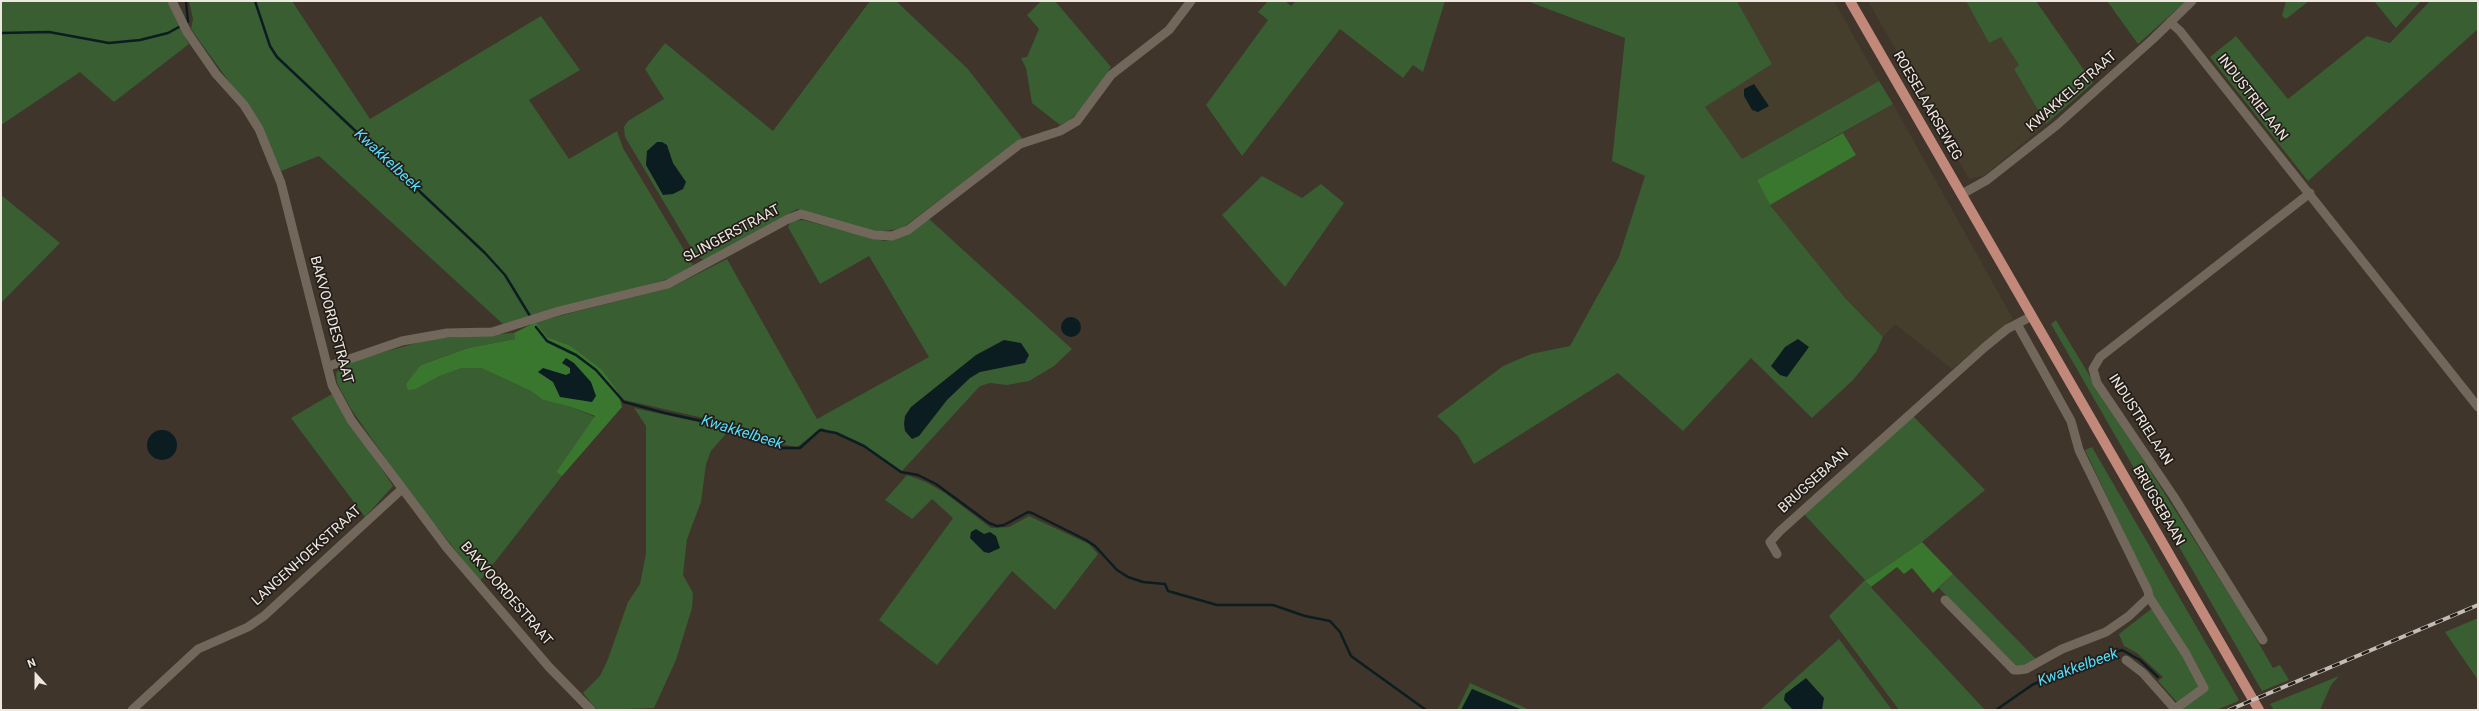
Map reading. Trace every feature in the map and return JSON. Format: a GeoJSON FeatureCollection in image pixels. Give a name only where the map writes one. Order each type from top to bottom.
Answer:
{"type":"FeatureCollection","features":[{"type":"Feature","properties":{"kind":"main road","name":"ROESELAARSEWEG"},"geometry":{"type":"LineString","coordinates":[[1850,1],[1979,225]]}},
{"type":"Feature","properties":{"kind":"main road","name":"BRUGSEBAAN"},"geometry":{"type":"LineString","coordinates":[[1979,225],[2259,709]]}},
{"type":"Feature","properties":{"kind":"street","name":"BAKVOORDESTRAAT"},"geometry":{"type":"LineString","coordinates":[[172,1],[187,32],[216,74],[244,105],[259,129],[281,183],[329,366],[332,385],[351,420],[447,548],[549,667],[591,710]]}},
{"type":"Feature","properties":{"kind":"street","name":"SLINGERSTRAAT"},"geometry":{"type":"LineString","coordinates":[[329,366],[402,341],[447,333],[492,332],[559,311],[668,284],[788,219],[801,214],[874,235],[892,236],[908,230],[1020,144],[1060,131],[1077,121],[1111,75],[1169,30],[1191,1]]}},
{"type":"Feature","properties":{"kind":"street","name":"KWAKKELSTRAAT"},"geometry":{"type":"LineString","coordinates":[[1962,194],[1987,180],[2051,129],[2192,1]]}},
{"type":"Feature","properties":{"kind":"street","name":"INDUSTRIELAAN"},"geometry":{"type":"LineString","coordinates":[[2170,22],[2180,31],[2310,193],[2478,407]]}},
{"type":"Feature","properties":{"kind":"street","name":"INDUSTRIELAAN"},"geometry":{"type":"LineString","coordinates":[[2263,640],[2174,498],[2097,383],[2093,369],[2100,357],[2310,193]]}},
{"type":"Feature","properties":{"kind":"street","name":"BRUGSEBAAN"},"geometry":{"type":"LineString","coordinates":[[1777,554],[1770,542],[1780,531],[1984,347],[2007,329],[2032,316]]}},
{"type":"Feature","properties":{"kind":"street"},"geometry":{"type":"LineString","coordinates":[[2017,324],[2071,421],[2079,450],[2148,592],[2149,597],[2186,654],[2204,688],[2175,710],[2143,673],[2126,660]]}},
{"type":"Feature","properties":{"kind":"street","name":"LANGENHOEKSTRAAT"},"geometry":{"type":"LineString","coordinates":[[132,710],[198,649],[248,627],[264,616],[402,489]]}},
{"type":"Feature","properties":{"kind":"street"},"geometry":{"type":"LineString","coordinates":[[1945,600],[2014,670],[2018,670],[2026,669],[2062,648],[2106,632],[2129,616],[2149,597]]}},
{"type":"Feature","properties":{"kind":"shaded area"},"geometry":{"type":"Polygon","coordinates":[[[1737,1],[1834,1],[1879,81],[1742,159],[1705,107],[1772,64],[1737,1]]]}},
{"type":"Feature","properties":{"kind":"shaded area"},"geometry":{"type":"Polygon","coordinates":[[[1868,1],[1966,1],[1989,43],[2001,36],[2019,65],[2014,69],[2046,124],[1985,175],[1969,179],[1868,1]]]}},
{"type":"Feature","properties":{"kind":"shaded area"},"geometry":{"type":"Polygon","coordinates":[[[1754,84],[1769,106],[1758,112],[1752,110],[1744,96],[1744,89],[1754,84]]]}},
{"type":"Feature","properties":{"kind":"shaded area"},"geometry":{"type":"Polygon","coordinates":[[[1893,104],[2013,319],[1952,369],[1895,324],[1883,337],[1846,299],[1770,205],[1855,155],[1843,133],[1893,104]]]}},
{"type":"Feature","properties":{"kind":"shaded area"},"geometry":{"type":"Polygon","coordinates":[[[657,142],[662,142],[667,145],[673,163],[686,182],[683,189],[673,194],[663,195],[646,165],[647,151],[657,142]]]}},
{"type":"Feature","properties":{"kind":"shaded area"},"geometry":{"type":"Polygon","coordinates":[[[1071,317],[1078,320],[1081,327],[1078,334],[1071,337],[1064,334],[1061,327],[1064,320],[1071,317]]]}},
{"type":"Feature","properties":{"kind":"shaded area"},"geometry":{"type":"Polygon","coordinates":[[[1798,339],[1809,347],[1787,377],[1780,375],[1771,366],[1785,347],[1798,339]]]}},
{"type":"Feature","properties":{"kind":"shaded area"},"geometry":{"type":"Polygon","coordinates":[[[1004,340],[1021,343],[1029,355],[1025,363],[980,372],[970,378],[947,400],[919,436],[912,439],[905,431],[904,424],[905,416],[911,407],[976,355],[1004,340]]]}},
{"type":"Feature","properties":{"kind":"shaded area"},"geometry":{"type":"Polygon","coordinates":[[[566,358],[574,363],[591,382],[596,396],[592,402],[560,397],[553,382],[538,372],[543,368],[566,375],[570,373],[570,368],[562,363],[566,358]]]}},
{"type":"Feature","properties":{"kind":"shaded area"},"geometry":{"type":"Polygon","coordinates":[[[162,430],[173,434],[177,445],[173,456],[162,460],[151,456],[147,445],[151,434],[162,430]]]}},
{"type":"Feature","properties":{"kind":"shaded area"},"geometry":{"type":"Polygon","coordinates":[[[976,529],[984,534],[990,532],[996,536],[1000,548],[989,553],[984,552],[970,538],[971,532],[976,529]]]}},
{"type":"Feature","properties":{"kind":"shaded area"},"geometry":{"type":"Polygon","coordinates":[[[1806,678],[1824,698],[1822,710],[1793,710],[1784,700],[1785,694],[1806,678]]]}},
{"type":"Feature","properties":{"kind":"shaded area"},"geometry":{"type":"Polygon","coordinates":[[[1472,689],[1522,710],[1461,710],[1472,689]]]}},
{"type":"Feature","properties":{"kind":"green space"},"geometry":{"type":"Polygon","coordinates":[[[1,1],[169,1],[177,22],[189,44],[114,102],[80,72],[1,125],[1,1]]]}},
{"type":"Feature","properties":{"kind":"green space"},"geometry":{"type":"Polygon","coordinates":[[[189,1],[292,1],[370,119],[541,16],[580,70],[529,100],[569,159],[617,131],[623,148],[693,265],[671,278],[504,325],[319,156],[281,171],[259,123],[191,29],[193,19],[189,1]]]}},
{"type":"Feature","properties":{"kind":"green space"},"geometry":{"type":"Polygon","coordinates":[[[870,1],[896,1],[967,68],[1022,138],[901,229],[873,232],[797,209],[709,259],[704,260],[696,256],[625,137],[624,127],[628,121],[664,99],[645,69],[665,43],[773,131],[870,1]]]}},
{"type":"Feature","properties":{"kind":"green space"},"geometry":{"type":"Polygon","coordinates":[[[1041,1],[1055,1],[1111,67],[1080,111],[1069,121],[1060,125],[1032,103],[1026,68],[1021,58],[1027,57],[1039,29],[1027,15],[1041,1]]]}},
{"type":"Feature","properties":{"kind":"green space"},"geometry":{"type":"Polygon","coordinates":[[[1268,1],[1285,1],[1291,6],[1296,1],[1445,1],[1423,72],[1413,65],[1403,78],[1340,29],[1242,156],[1206,105],[1268,20],[1258,12],[1268,1]]]}},
{"type":"Feature","properties":{"kind":"green space"},"geometry":{"type":"Polygon","coordinates":[[[1527,1],[1737,1],[1772,64],[1705,107],[1742,159],[1879,81],[1893,104],[1758,180],[1770,205],[1846,299],[1883,337],[1876,352],[1853,380],[1812,418],[1751,358],[1683,431],[1618,373],[1474,464],[1458,436],[1437,416],[1503,366],[1531,354],[1570,346],[1619,257],[1645,176],[1612,161],[1625,38],[1527,1]]]}},
{"type":"Feature","properties":{"kind":"green space"},"geometry":{"type":"Polygon","coordinates":[[[1966,1],[2036,1],[2093,83],[2046,124],[2014,69],[2019,65],[2001,37],[1989,43],[1966,1]]]}},
{"type":"Feature","properties":{"kind":"green space"},"geometry":{"type":"Polygon","coordinates":[[[2107,1],[2186,1],[2138,44],[2107,1]]]}},
{"type":"Feature","properties":{"kind":"green space"},"geometry":{"type":"Polygon","coordinates":[[[2286,1],[2309,1],[2286,19],[2282,16],[2286,1]]]}},
{"type":"Feature","properties":{"kind":"green space"},"geometry":{"type":"Polygon","coordinates":[[[2374,1],[2421,1],[2396,28],[2374,1]]]}},
{"type":"Feature","properties":{"kind":"green space"},"geometry":{"type":"Polygon","coordinates":[[[2430,1],[2478,1],[2478,29],[2308,181],[2210,57],[2236,36],[2288,99],[2367,36],[2390,43],[2430,1]]]}},
{"type":"Feature","properties":{"kind":"green space"},"geometry":{"type":"Polygon","coordinates":[[[1843,133],[1856,155],[1770,205],[1757,180],[1843,133]]]}},
{"type":"Feature","properties":{"kind":"green space"},"geometry":{"type":"Polygon","coordinates":[[[1262,176],[1302,198],[1321,184],[1344,203],[1285,287],[1222,215],[1262,176]]]}},
{"type":"Feature","properties":{"kind":"green space"},"geometry":{"type":"Polygon","coordinates":[[[1,195],[60,243],[1,303],[1,195]]]}},
{"type":"Feature","properties":{"kind":"green space"},"geometry":{"type":"Polygon","coordinates":[[[928,218],[1072,349],[1054,366],[1029,381],[1007,385],[990,383],[980,386],[902,471],[864,447],[822,428],[797,447],[780,444],[734,425],[620,399],[618,392],[569,345],[547,337],[536,322],[672,287],[727,259],[817,419],[929,357],[869,256],[820,284],[788,227],[791,221],[803,220],[884,241],[896,239],[928,218]]]}},
{"type":"Feature","properties":{"kind":"green space"},"geometry":{"type":"Polygon","coordinates":[[[2056,320],[2097,388],[2243,616],[2273,668],[2280,665],[2289,680],[2262,691],[2051,324],[2056,320]]]}},
{"type":"Feature","properties":{"kind":"green space"},"geometry":{"type":"Polygon","coordinates":[[[536,322],[547,337],[569,345],[602,370],[618,392],[622,407],[562,476],[556,472],[595,416],[571,407],[543,400],[531,391],[481,368],[462,368],[440,376],[416,389],[408,390],[406,384],[421,365],[468,348],[515,339],[514,333],[536,322]]]}},
{"type":"Feature","properties":{"kind":"green space"},"geometry":{"type":"Polygon","coordinates":[[[514,333],[515,339],[468,348],[421,365],[416,389],[440,376],[462,368],[481,368],[531,391],[543,400],[571,407],[595,417],[556,472],[562,476],[480,581],[409,492],[351,409],[337,383],[336,373],[344,363],[431,339],[514,333]]]}},
{"type":"Feature","properties":{"kind":"green space"},"geometry":{"type":"Polygon","coordinates":[[[332,394],[393,486],[365,517],[291,418],[332,394]]]}},
{"type":"Feature","properties":{"kind":"green space"},"geometry":{"type":"Polygon","coordinates":[[[634,408],[730,429],[711,451],[706,464],[701,502],[687,539],[683,575],[693,593],[692,608],[676,660],[654,708],[597,710],[583,693],[600,676],[608,659],[628,602],[640,584],[646,554],[646,426],[634,408]]]}},
{"type":"Feature","properties":{"kind":"green space"},"geometry":{"type":"Polygon","coordinates":[[[1913,416],[1985,490],[1922,542],[1865,581],[1985,710],[1899,710],[1829,616],[1865,580],[1803,513],[1913,416]]]}},
{"type":"Feature","properties":{"kind":"green space"},"geometry":{"type":"Polygon","coordinates":[[[2092,447],[2239,700],[2236,702],[2216,710],[2184,710],[2158,681],[2163,677],[2137,653],[2124,646],[2119,634],[2155,606],[2140,566],[2085,450],[2092,447]]]}},
{"type":"Feature","properties":{"kind":"green space"},"geometry":{"type":"Polygon","coordinates":[[[907,475],[926,482],[945,493],[991,528],[1009,527],[1029,516],[1089,544],[1098,554],[1055,610],[1012,571],[937,665],[879,620],[953,518],[932,499],[912,519],[885,500],[907,475]]]}},
{"type":"Feature","properties":{"kind":"green space"},"geometry":{"type":"Polygon","coordinates":[[[1922,542],[1953,574],[1933,593],[1912,568],[1904,574],[1897,567],[1871,587],[1865,581],[1922,542]]]}},
{"type":"Feature","properties":{"kind":"green space"},"geometry":{"type":"Polygon","coordinates":[[[1953,574],[2036,659],[2028,665],[2015,667],[1939,588],[1953,574]]]}},
{"type":"Feature","properties":{"kind":"green space"},"geometry":{"type":"Polygon","coordinates":[[[2478,618],[2478,680],[2445,632],[2478,618]]]}},
{"type":"Feature","properties":{"kind":"green space"},"geometry":{"type":"Polygon","coordinates":[[[1839,639],[1892,710],[1760,710],[1839,639]]]}},
{"type":"Feature","properties":{"kind":"green space"},"geometry":{"type":"Polygon","coordinates":[[[2339,676],[2331,685],[2320,710],[2274,710],[2270,704],[2339,676]]]}},
{"type":"Feature","properties":{"kind":"green space"},"geometry":{"type":"Polygon","coordinates":[[[1470,683],[1530,710],[1522,710],[1472,689],[1461,710],[1457,710],[1470,683]]]}},
{"type":"Feature","properties":{"kind":"waterway"},"geometry":{"type":"LineString","coordinates":[[1,33],[49,32],[109,43],[140,40],[168,33],[188,22],[186,1]]}},
{"type":"Feature","properties":{"kind":"waterway","name":"Kwakkelbeek"},"geometry":{"type":"LineString","coordinates":[[255,1],[270,46],[277,57],[485,253],[505,275],[530,316]]}},
{"type":"Feature","properties":{"kind":"waterway","name":"Kwakkelbeek"},"geometry":{"type":"LineString","coordinates":[[536,327],[547,341],[576,355],[596,370],[624,402],[665,413],[725,426],[756,441],[783,448],[800,448],[820,430],[836,433],[864,446],[901,472],[918,475],[936,484],[989,523],[997,526],[1004,525],[1028,512],[1032,513],[1086,540],[1095,546],[1117,570],[1128,577],[1143,582],[1165,584],[1168,591],[1217,605],[1273,605],[1305,616],[1330,621],[1340,632],[1351,656],[1426,710]]}},
{"type":"Feature","properties":{"kind":"waterway","name":"Kwakkelbeek"},"geometry":{"type":"LineString","coordinates":[[1996,710],[2032,685],[2062,671],[2122,650],[2140,660],[2158,677]]}},
{"type":"Feature","properties":{"kind":"railway"},"geometry":{"type":"LineString","coordinates":[[2229,710],[2478,605]]}}]}
